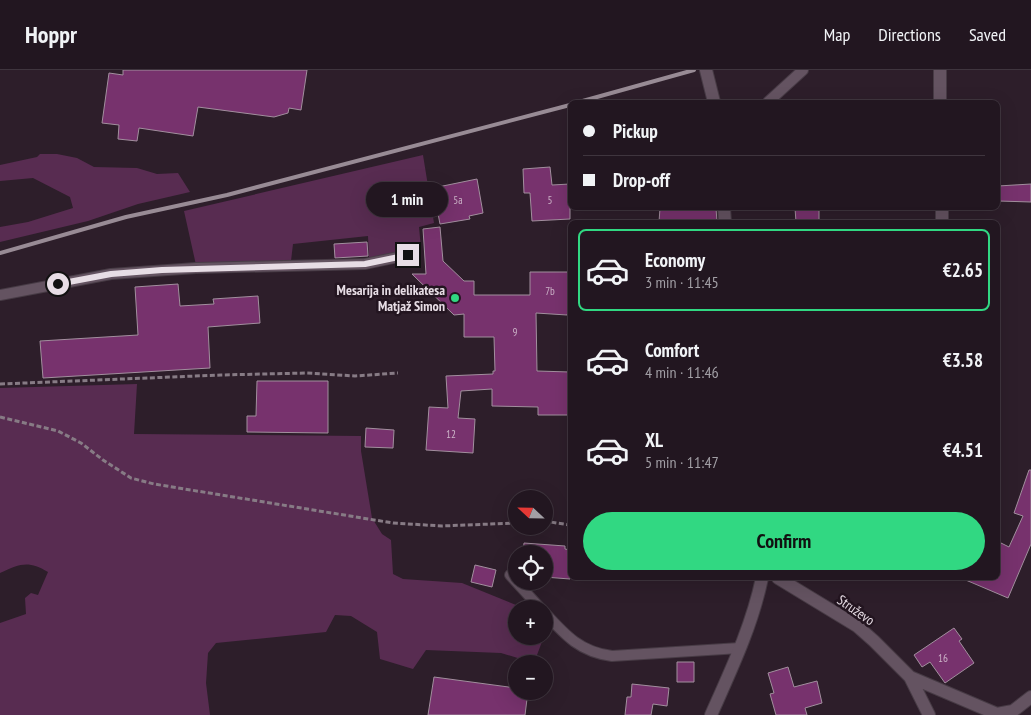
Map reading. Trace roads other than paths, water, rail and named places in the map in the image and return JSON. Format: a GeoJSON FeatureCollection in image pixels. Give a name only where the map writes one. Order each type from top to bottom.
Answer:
{"type":"FeatureCollection","features":[{"type":"Feature","properties":{"kind":"street"},"geometry":{"type":"LineString","coordinates":[[706,70],[714,100]]}},
{"type":"Feature","properties":{"kind":"street"},"geometry":{"type":"LineString","coordinates":[[940,70],[940,100]]}},
{"type":"Feature","properties":{"kind":"street"},"geometry":{"type":"LineString","coordinates":[[711,715],[740,648],[762,580]]}},
{"type":"Feature","properties":{"kind":"street","name":"Struževo"},"geometry":{"type":"LineString","coordinates":[[781,580],[857,626],[910,677],[929,715]]}},
{"type":"Feature","properties":{"kind":"street","name":"Struževo"},"geometry":{"type":"LineString","coordinates":[[910,677],[997,714],[1013,711],[1031,697]]}},
{"type":"Feature","properties":{"kind":"lane"},"geometry":{"type":"LineString","coordinates":[[770,100],[803,70]]}},
{"type":"Feature","properties":{"kind":"lane"},"geometry":{"type":"LineString","coordinates":[[0,295],[111,274],[196,268],[365,264],[408,255]]}},
{"type":"Feature","properties":{"kind":"lane"},"geometry":{"type":"LineString","coordinates":[[524,590],[533,600]]}},
{"type":"Feature","properties":{"kind":"lane"},"geometry":{"type":"LineString","coordinates":[[553,622],[581,647],[598,654],[612,656],[740,648]]}},
{"type":"Feature","properties":{"kind":"railway"},"geometry":{"type":"LineString","coordinates":[[586,100],[694,70]]}},
{"type":"Feature","properties":{"kind":"railway"},"geometry":{"type":"LineString","coordinates":[[0,253],[126,217],[227,195],[568,106]]}},
{"type":"Feature","properties":{"kind":"place","name":"Mesarija in delikatesa Matjaž Simon"},"geometry":{"type":"Point","coordinates":[455,298]}}]}
